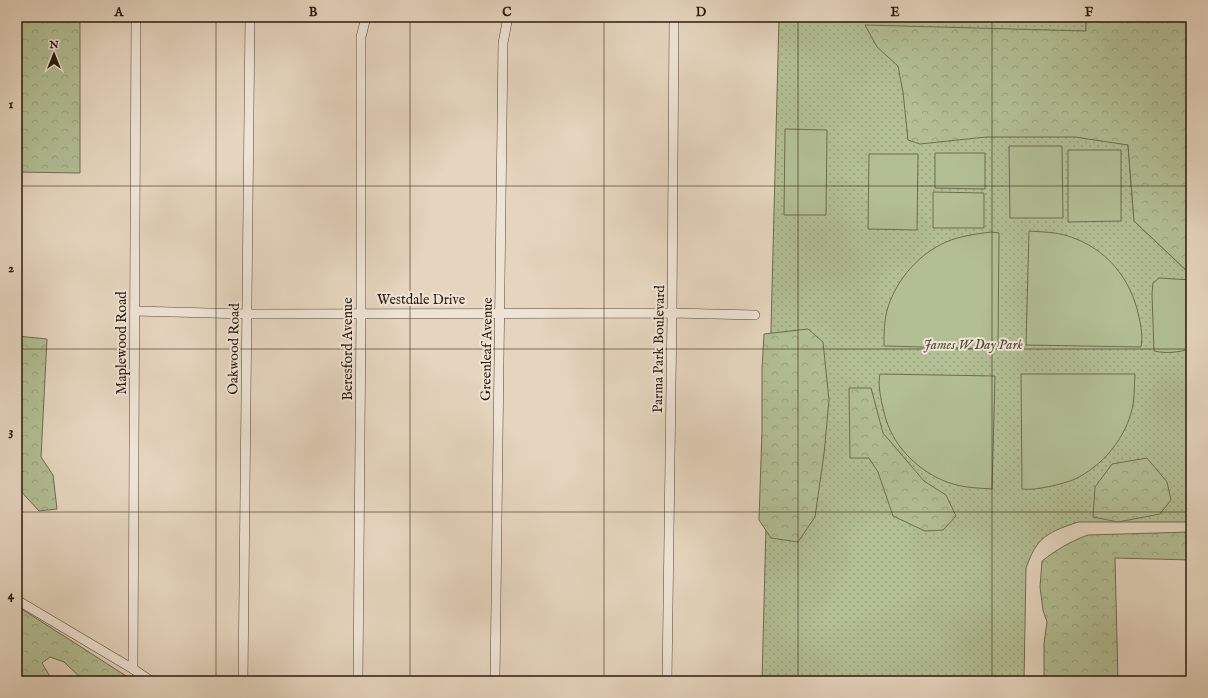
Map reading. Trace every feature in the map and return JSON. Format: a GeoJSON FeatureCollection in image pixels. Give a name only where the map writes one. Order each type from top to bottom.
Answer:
{"type":"FeatureCollection","features":[{"type":"Feature","properties":{"kind":"street","name":"Maplewood Road"},"geometry":{"type":"LineString","coordinates":[[133,669],[136,17]]}},
{"type":"Feature","properties":{"kind":"street","name":"Oakwood Road"},"geometry":{"type":"LineString","coordinates":[[243,681],[250,17]]}},
{"type":"Feature","properties":{"kind":"street","name":"Beresford Avenue"},"geometry":{"type":"LineString","coordinates":[[358,681],[361,313],[361,37],[366,17]]}},
{"type":"Feature","properties":{"kind":"street","name":"Greenleaf Avenue"},"geometry":{"type":"LineString","coordinates":[[495,681],[501,313],[503,42],[508,17]]}},
{"type":"Feature","properties":{"kind":"street","name":"Parma Park Boulevard"},"geometry":{"type":"LineString","coordinates":[[667,681],[674,17]]}},
{"type":"Feature","properties":{"kind":"street","name":"Westdale Drive"},"geometry":{"type":"LineString","coordinates":[[135,311],[247,314],[672,313],[755,315]]}},
{"type":"Feature","properties":{"kind":"street"},"geometry":{"type":"LineString","coordinates":[[17,600],[151,681]]}},
{"type":"Feature","properties":{"kind":"green space"},"geometry":{"type":"Polygon","coordinates":[[[17,17],[80,17],[80,173],[17,172],[17,17]]]}},
{"type":"Feature","properties":{"kind":"green space","name":"James W Day Park"},"geometry":{"type":"Polygon","coordinates":[[[779,17],[1086,17],[1086,31],[1128,145],[1134,221],[1188,272],[1191,273],[1191,522],[1078,522],[1056,530],[1041,540],[1029,559],[1026,568],[1024,681],[762,681],[779,17]]]}},
{"type":"Feature","properties":{"kind":"green space"},"geometry":{"type":"Polygon","coordinates":[[[1086,17],[1191,17],[1191,273],[1188,272],[1134,221],[1128,145],[1075,137],[986,137],[920,144],[908,140],[903,92],[898,66],[877,47],[865,25],[1086,31],[1086,17]]]}},
{"type":"Feature","properties":{"kind":"green space"},"geometry":{"type":"Polygon","coordinates":[[[785,129],[827,130],[826,215],[784,215],[785,129]]]}},
{"type":"Feature","properties":{"kind":"green space"},"geometry":{"type":"Polygon","coordinates":[[[1009,146],[1062,146],[1063,218],[1010,218],[1009,146]]]}},
{"type":"Feature","properties":{"kind":"green space"},"geometry":{"type":"Polygon","coordinates":[[[1068,150],[1121,150],[1121,221],[1068,222],[1068,150]]]}},
{"type":"Feature","properties":{"kind":"green space"},"geometry":{"type":"Polygon","coordinates":[[[935,153],[985,153],[985,189],[935,188],[935,153]]]}},
{"type":"Feature","properties":{"kind":"green space"},"geometry":{"type":"Polygon","coordinates":[[[869,154],[918,154],[917,230],[868,229],[869,154]]]}},
{"type":"Feature","properties":{"kind":"green space"},"geometry":{"type":"Polygon","coordinates":[[[933,192],[984,193],[984,228],[933,228],[933,192]]]}},
{"type":"Feature","properties":{"kind":"green space"},"geometry":{"type":"Polygon","coordinates":[[[1029,231],[1049,232],[1082,241],[1094,248],[1115,266],[1123,277],[1135,303],[1141,328],[1141,347],[1026,345],[1029,231]]]}},
{"type":"Feature","properties":{"kind":"green space"},"geometry":{"type":"Polygon","coordinates":[[[991,232],[999,233],[998,349],[884,346],[884,331],[888,307],[897,287],[910,268],[927,253],[946,242],[974,234],[991,232]]]}},
{"type":"Feature","properties":{"kind":"green space"},"geometry":{"type":"Polygon","coordinates":[[[1159,278],[1191,280],[1191,349],[1173,352],[1154,351],[1152,294],[1153,283],[1159,278]]]}},
{"type":"Feature","properties":{"kind":"green space"},"geometry":{"type":"Polygon","coordinates":[[[808,329],[823,342],[829,400],[824,454],[815,517],[798,542],[771,538],[759,520],[762,430],[762,368],[764,334],[808,329]]]}},
{"type":"Feature","properties":{"kind":"green space"},"geometry":{"type":"Polygon","coordinates":[[[17,336],[47,339],[41,457],[53,475],[57,509],[39,511],[17,487],[17,336]]]}},
{"type":"Feature","properties":{"kind":"green space"},"geometry":{"type":"Polygon","coordinates":[[[880,374],[995,376],[992,489],[972,488],[953,484],[932,475],[914,462],[898,444],[886,420],[880,393],[880,374]]]}},
{"type":"Feature","properties":{"kind":"green space"},"geometry":{"type":"Polygon","coordinates":[[[1021,374],[1135,374],[1133,404],[1123,433],[1110,452],[1085,474],[1067,482],[1052,486],[1022,489],[1021,374]]]}},
{"type":"Feature","properties":{"kind":"green space"},"geometry":{"type":"Polygon","coordinates":[[[849,388],[871,388],[883,433],[924,481],[946,495],[956,516],[943,530],[925,531],[893,516],[878,472],[869,458],[850,458],[849,388]]]}},
{"type":"Feature","properties":{"kind":"green space"},"geometry":{"type":"Polygon","coordinates":[[[1147,458],[1167,482],[1171,500],[1160,514],[1118,522],[1093,517],[1095,487],[1112,464],[1147,458]]]}},
{"type":"Feature","properties":{"kind":"green space"},"geometry":{"type":"Polygon","coordinates":[[[1191,532],[1191,560],[1115,558],[1118,681],[1044,681],[1044,643],[1047,622],[1043,610],[1040,587],[1042,561],[1064,546],[1088,535],[1191,532]]]}},
{"type":"Feature","properties":{"kind":"green space"},"geometry":{"type":"Polygon","coordinates":[[[17,606],[134,681],[84,681],[64,662],[50,657],[42,663],[52,680],[63,681],[41,681],[35,678],[35,681],[19,681],[17,678],[17,606]]]}},
{"type":"Feature","properties":{"kind":"waterway"},"geometry":{"type":"LineString","coordinates":[[17,673],[29,681]]}}]}
